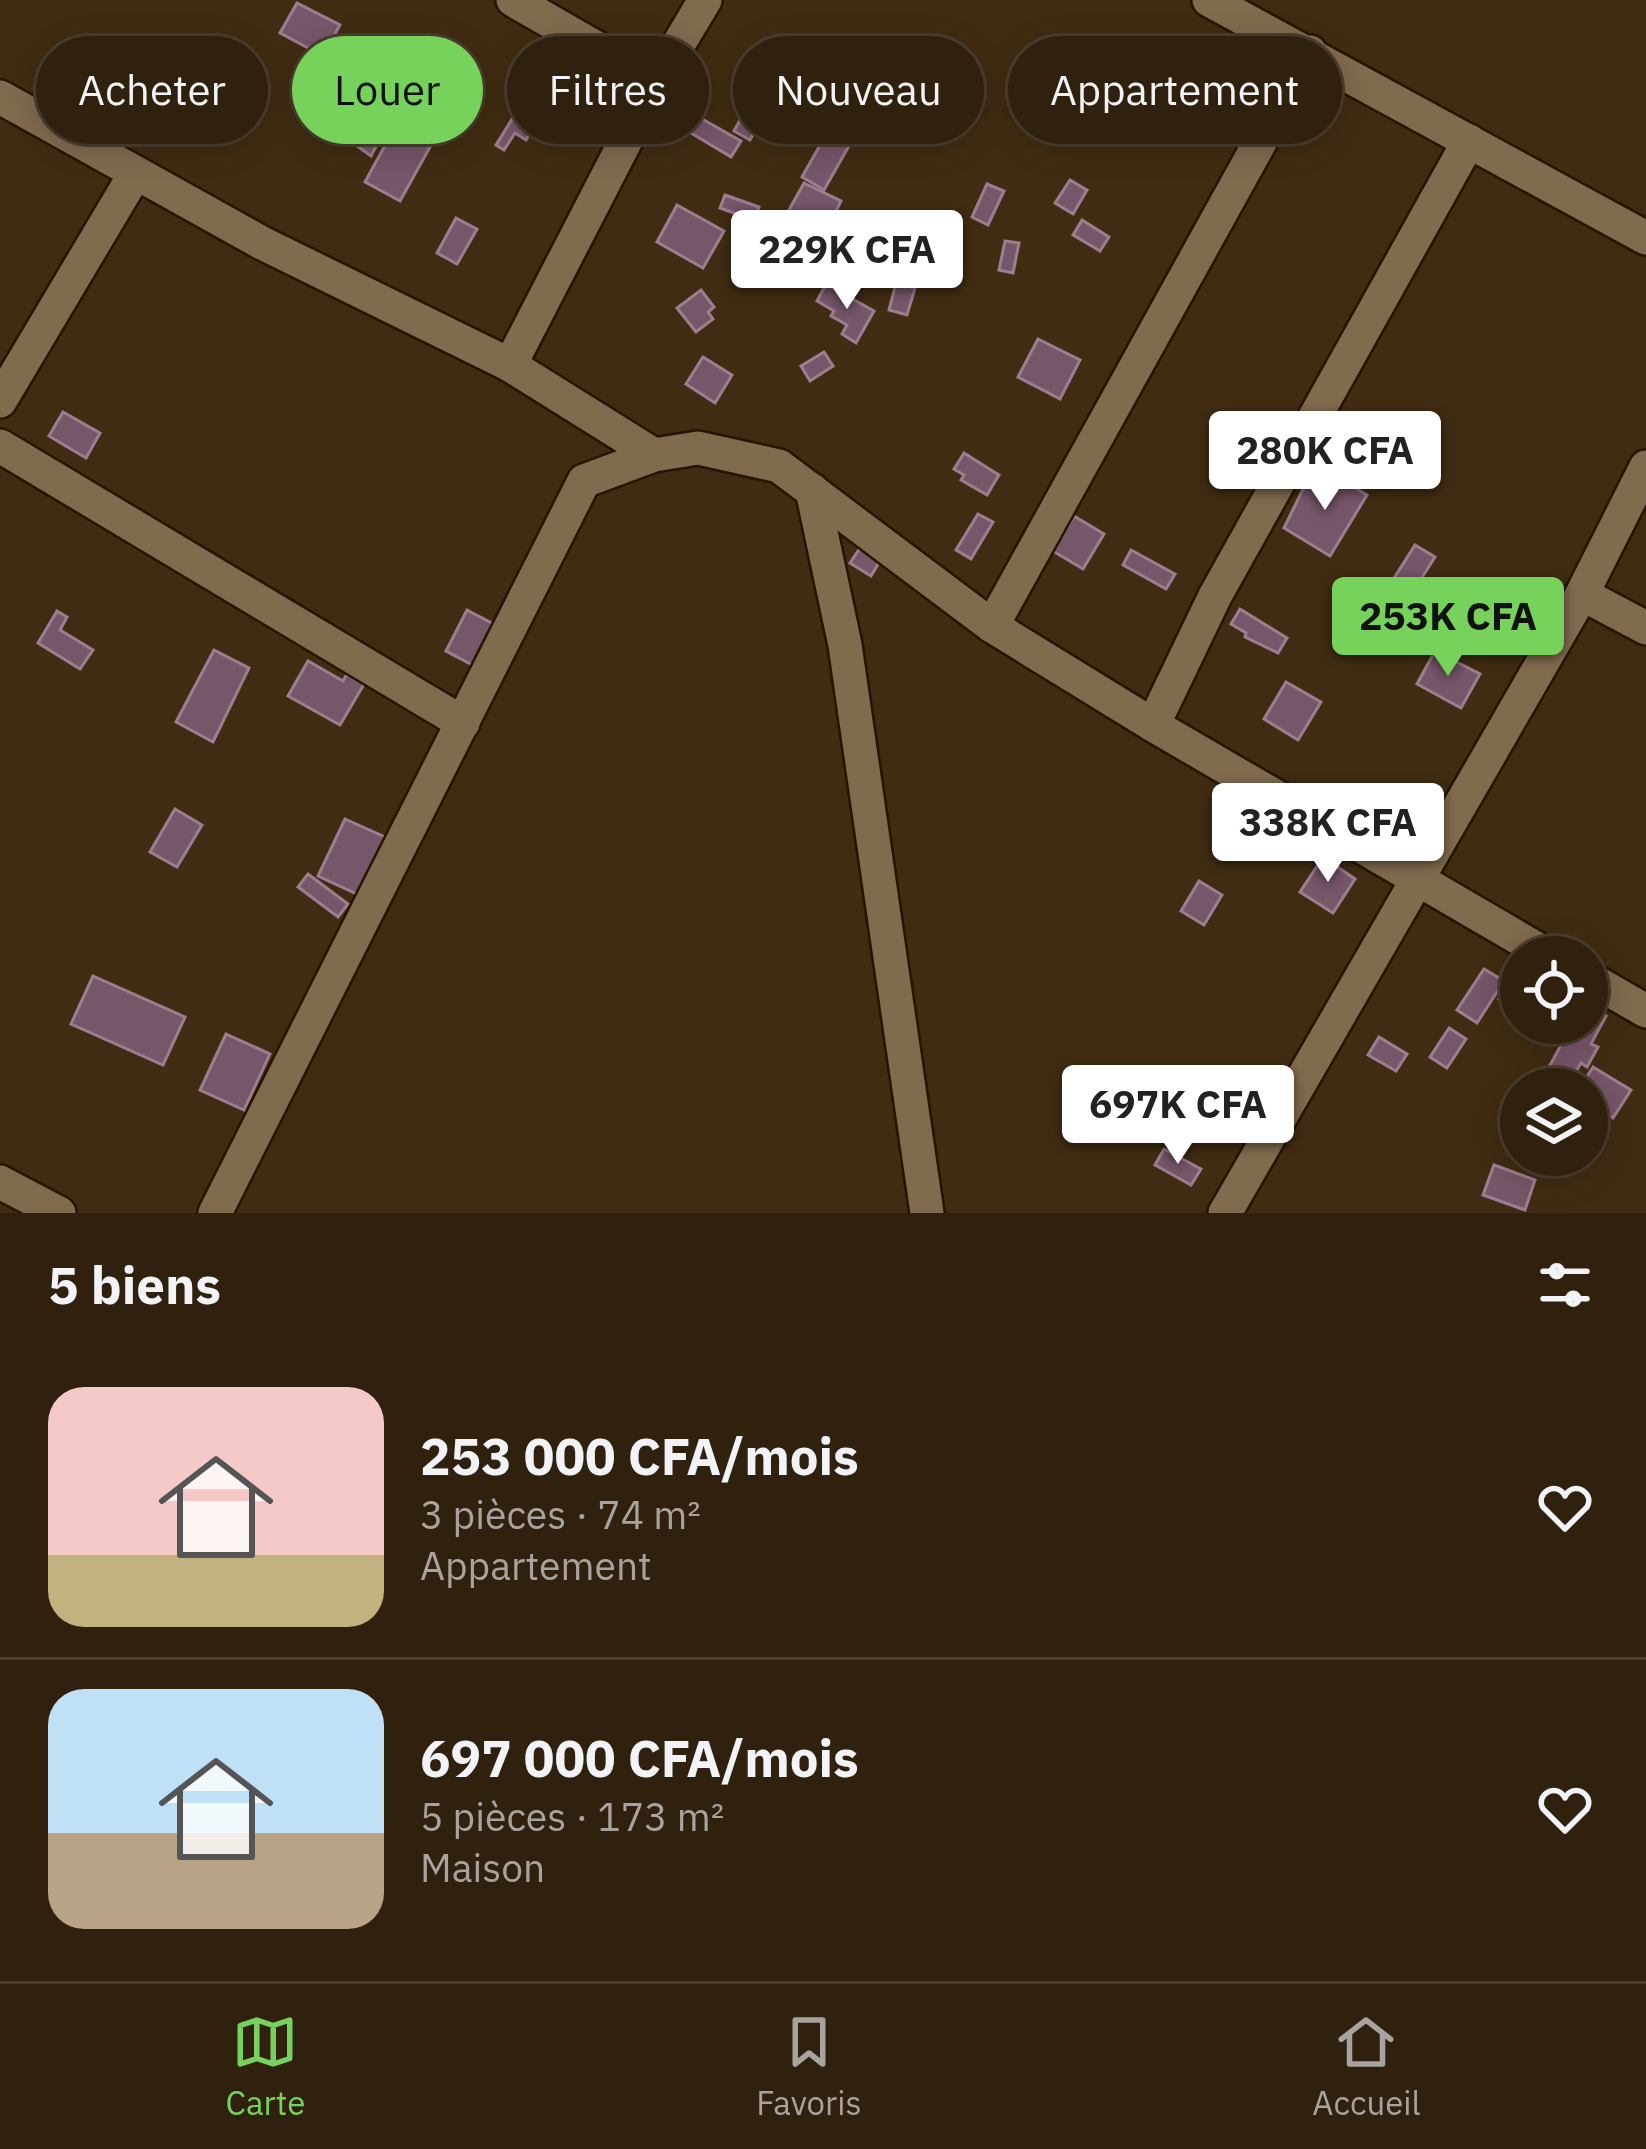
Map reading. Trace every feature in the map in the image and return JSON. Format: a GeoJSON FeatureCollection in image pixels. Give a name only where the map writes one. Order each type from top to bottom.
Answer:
{"type":"FeatureCollection","features":[{"type":"Feature","properties":{"kind":"street"},"geometry":{"type":"LineString","coordinates":[[513,0],[576,36]]}},
{"type":"Feature","properties":{"kind":"street"},"geometry":{"type":"LineString","coordinates":[[683,36],[705,0]]}},
{"type":"Feature","properties":{"kind":"street"},"geometry":{"type":"LineString","coordinates":[[1209,0],[1279,36]]}},
{"type":"Feature","properties":{"kind":"street"},"geometry":{"type":"LineString","coordinates":[[1342,70],[1646,238]]}},
{"type":"Feature","properties":{"kind":"street"},"geometry":{"type":"LineString","coordinates":[[0,97],[262,243],[511,365],[654,455]]}},
{"type":"Feature","properties":{"kind":"street"},"geometry":{"type":"LineString","coordinates":[[1153,725],[1215,596],[1469,142]]}},
{"type":"Feature","properties":{"kind":"street"},"geometry":{"type":"LineString","coordinates":[[511,365],[624,144]]}},
{"type":"Feature","properties":{"kind":"street"},"geometry":{"type":"LineString","coordinates":[[992,626],[1259,144]]}},
{"type":"Feature","properties":{"kind":"street"},"geometry":{"type":"LineString","coordinates":[[0,401],[135,174]]}},
{"type":"Feature","properties":{"kind":"street"},"geometry":{"type":"LineString","coordinates":[[0,446],[463,723]]}},
{"type":"Feature","properties":{"kind":"street"},"geometry":{"type":"LineString","coordinates":[[214,1213],[584,481],[654,455],[698,448],[779,466],[992,626],[1515,936]]}},
{"type":"Feature","properties":{"kind":"street"},"geometry":{"type":"LineString","coordinates":[[1225,1213],[1582,594],[1646,467]]}},
{"type":"Feature","properties":{"kind":"street"},"geometry":{"type":"LineString","coordinates":[[812,490],[845,645],[927,1213]]}},
{"type":"Feature","properties":{"kind":"street"},"geometry":{"type":"LineString","coordinates":[[1582,594],[1646,628]]}},
{"type":"Feature","properties":{"kind":"street"},"geometry":{"type":"LineString","coordinates":[[1608,989],[1646,1011]]}},
{"type":"Feature","properties":{"kind":"street"},"geometry":{"type":"LineString","coordinates":[[0,1182],[59,1213]]}},
{"type":"Feature","properties":{"kind":"building"},"geometry":{"type":"Polygon","coordinates":[[[297,3],[340,25],[334,36],[292,39],[280,33],[297,3]]]}},
{"type":"Feature","properties":{"kind":"building"},"geometry":{"type":"Polygon","coordinates":[[[709,123],[739,144],[731,157],[709,144],[709,123]]]}},
{"type":"Feature","properties":{"kind":"building"},"geometry":{"type":"Polygon","coordinates":[[[507,127],[508,144],[504,150],[496,145],[507,127]]]}},
{"type":"Feature","properties":{"kind":"building"},"geometry":{"type":"Polygon","coordinates":[[[354,144],[377,144],[371,156],[354,144]]]}},
{"type":"Feature","properties":{"kind":"building"},"geometry":{"type":"Polygon","coordinates":[[[386,144],[432,144],[400,201],[365,182],[386,144]]]}},
{"type":"Feature","properties":{"kind":"building"},"geometry":{"type":"Polygon","coordinates":[[[821,144],[850,144],[824,190],[802,177],[821,144]]]}},
{"type":"Feature","properties":{"kind":"building"},"geometry":{"type":"Polygon","coordinates":[[[1070,180],[1087,190],[1073,214],[1055,203],[1070,180]]]}},
{"type":"Feature","properties":{"kind":"building"},"geometry":{"type":"Polygon","coordinates":[[[804,183],[841,201],[807,271],[766,251],[804,183]]]}},
{"type":"Feature","properties":{"kind":"building"},"geometry":{"type":"Polygon","coordinates":[[[987,184],[1004,191],[988,225],[972,217],[987,184]]]}},
{"type":"Feature","properties":{"kind":"building"},"geometry":{"type":"Polygon","coordinates":[[[725,195],[759,207],[754,220],[720,208],[725,195]]]}},
{"type":"Feature","properties":{"kind":"building"},"geometry":{"type":"Polygon","coordinates":[[[677,205],[724,231],[703,268],[657,242],[677,205]]]}},
{"type":"Feature","properties":{"kind":"building"},"geometry":{"type":"Polygon","coordinates":[[[874,213],[909,235],[889,267],[854,246],[874,213]]]}},
{"type":"Feature","properties":{"kind":"building"},"geometry":{"type":"Polygon","coordinates":[[[456,218],[477,229],[457,264],[437,253],[456,218]]]}},
{"type":"Feature","properties":{"kind":"building"},"geometry":{"type":"Polygon","coordinates":[[[1082,220],[1109,237],[1100,251],[1073,235],[1082,220]]]}},
{"type":"Feature","properties":{"kind":"building"},"geometry":{"type":"Polygon","coordinates":[[[1005,241],[1019,243],[1013,273],[999,270],[1005,241]]]}},
{"type":"Feature","properties":{"kind":"building"},"geometry":{"type":"Polygon","coordinates":[[[896,283],[915,288],[907,315],[889,310],[896,283]]]}},
{"type":"Feature","properties":{"kind":"building"},"geometry":{"type":"Polygon","coordinates":[[[826,284],[874,311],[856,343],[842,334],[847,325],[831,316],[834,311],[817,301],[826,284]]]}},
{"type":"Feature","properties":{"kind":"building"},"geometry":{"type":"Polygon","coordinates":[[[701,290],[714,307],[708,312],[713,319],[696,332],[677,308],[701,290]]]}},
{"type":"Feature","properties":{"kind":"building"},"geometry":{"type":"Polygon","coordinates":[[[1038,339],[1080,360],[1060,399],[1018,377],[1038,339]]]}},
{"type":"Feature","properties":{"kind":"building"},"geometry":{"type":"Polygon","coordinates":[[[824,352],[833,366],[810,381],[801,366],[824,352]]]}},
{"type":"Feature","properties":{"kind":"building"},"geometry":{"type":"Polygon","coordinates":[[[703,357],[732,375],[715,403],[686,384],[703,357]]]}},
{"type":"Feature","properties":{"kind":"building"},"geometry":{"type":"Polygon","coordinates":[[[63,412],[100,433],[86,458],[49,436],[63,412]]]}},
{"type":"Feature","properties":{"kind":"building"},"geometry":{"type":"Polygon","coordinates":[[[964,453],[999,475],[987,495],[961,480],[964,475],[954,469],[964,453]]]}},
{"type":"Feature","properties":{"kind":"building"},"geometry":{"type":"Polygon","coordinates":[[[1326,471],[1367,495],[1330,556],[1284,528],[1306,483],[1316,489],[1326,471]]]}},
{"type":"Feature","properties":{"kind":"building"},"geometry":{"type":"Polygon","coordinates":[[[978,514],[993,522],[971,559],[956,550],[978,514]]]}},
{"type":"Feature","properties":{"kind":"building"},"geometry":{"type":"Polygon","coordinates":[[[1074,516],[1104,534],[1083,569],[1053,551],[1074,516]]]}},
{"type":"Feature","properties":{"kind":"building"},"geometry":{"type":"Polygon","coordinates":[[[1415,545],[1435,557],[1409,598],[1389,586],[1415,545]]]}},
{"type":"Feature","properties":{"kind":"building"},"geometry":{"type":"Polygon","coordinates":[[[860,548],[880,561],[871,576],[850,563],[860,548]]]}},
{"type":"Feature","properties":{"kind":"building"},"geometry":{"type":"Polygon","coordinates":[[[1131,550],[1175,574],[1166,589],[1123,565],[1131,550]]]}},
{"type":"Feature","properties":{"kind":"building"},"geometry":{"type":"Polygon","coordinates":[[[1240,609],[1287,638],[1278,653],[1245,637],[1246,633],[1231,624],[1240,609]]]}},
{"type":"Feature","properties":{"kind":"building"},"geometry":{"type":"Polygon","coordinates":[[[467,610],[499,627],[478,668],[446,651],[467,610]]]}},
{"type":"Feature","properties":{"kind":"building"},"geometry":{"type":"Polygon","coordinates":[[[57,611],[67,617],[60,630],[93,650],[80,669],[38,643],[57,611]]]}},
{"type":"Feature","properties":{"kind":"building"},"geometry":{"type":"Polygon","coordinates":[[[1490,617],[1513,632],[1503,646],[1481,633],[1490,617]]]}},
{"type":"Feature","properties":{"kind":"building"},"geometry":{"type":"Polygon","coordinates":[[[214,650],[249,668],[213,742],[176,722],[214,650]]]}},
{"type":"Feature","properties":{"kind":"building"},"geometry":{"type":"Polygon","coordinates":[[[1435,651],[1480,674],[1461,708],[1417,684],[1435,651]]]}},
{"type":"Feature","properties":{"kind":"building"},"geometry":{"type":"Polygon","coordinates":[[[308,661],[343,681],[350,669],[367,679],[340,725],[288,696],[308,661]]]}},
{"type":"Feature","properties":{"kind":"building"},"geometry":{"type":"Polygon","coordinates":[[[1286,682],[1321,702],[1298,740],[1264,719],[1286,682]]]}},
{"type":"Feature","properties":{"kind":"building"},"geometry":{"type":"Polygon","coordinates":[[[175,809],[202,825],[177,867],[150,852],[175,809]]]}},
{"type":"Feature","properties":{"kind":"building"},"geometry":{"type":"Polygon","coordinates":[[[1232,813],[1249,824],[1232,852],[1215,841],[1232,813]]]}},
{"type":"Feature","properties":{"kind":"building"},"geometry":{"type":"Polygon","coordinates":[[[345,819],[385,837],[359,895],[318,876],[345,819]]]}},
{"type":"Feature","properties":{"kind":"building"},"geometry":{"type":"Polygon","coordinates":[[[1323,857],[1355,879],[1333,913],[1300,892],[1323,857]]]}},
{"type":"Feature","properties":{"kind":"building"},"geometry":{"type":"Polygon","coordinates":[[[308,874],[348,904],[338,917],[298,887],[308,874]]]}},
{"type":"Feature","properties":{"kind":"building"},"geometry":{"type":"Polygon","coordinates":[[[1199,881],[1222,895],[1204,925],[1181,911],[1199,881]]]}},
{"type":"Feature","properties":{"kind":"building"},"geometry":{"type":"Polygon","coordinates":[[[1484,969],[1500,979],[1500,987],[1477,1023],[1457,1010],[1484,969]]]}},
{"type":"Feature","properties":{"kind":"building"},"geometry":{"type":"Polygon","coordinates":[[[93,976],[185,1017],[163,1065],[71,1024],[93,976]]]}},
{"type":"Feature","properties":{"kind":"building"},"geometry":{"type":"Polygon","coordinates":[[[1449,1028],[1466,1039],[1447,1068],[1430,1057],[1449,1028]]]}},
{"type":"Feature","properties":{"kind":"building"},"geometry":{"type":"Polygon","coordinates":[[[226,1034],[270,1054],[244,1110],[200,1090],[226,1034]]]}},
{"type":"Feature","properties":{"kind":"building"},"geometry":{"type":"Polygon","coordinates":[[[1379,1037],[1407,1054],[1396,1071],[1368,1055],[1379,1037]]]}},
{"type":"Feature","properties":{"kind":"building"},"geometry":{"type":"Polygon","coordinates":[[[1562,1044],[1598,1047],[1587,1067],[1581,1063],[1578,1068],[1548,1068],[1562,1044]]]}},
{"type":"Feature","properties":{"kind":"building"},"geometry":{"type":"Polygon","coordinates":[[[1608,1076],[1631,1090],[1613,1118],[1608,1115],[1608,1076]]]}},
{"type":"Feature","properties":{"kind":"building"},"geometry":{"type":"Polygon","coordinates":[[[1164,1149],[1201,1169],[1191,1185],[1155,1165],[1164,1149]]]}},
{"type":"Feature","properties":{"kind":"building"},"geometry":{"type":"Polygon","coordinates":[[[1494,1165],[1500,1167],[1500,1176],[1535,1180],[1525,1210],[1483,1195],[1494,1165]]]}}]}
